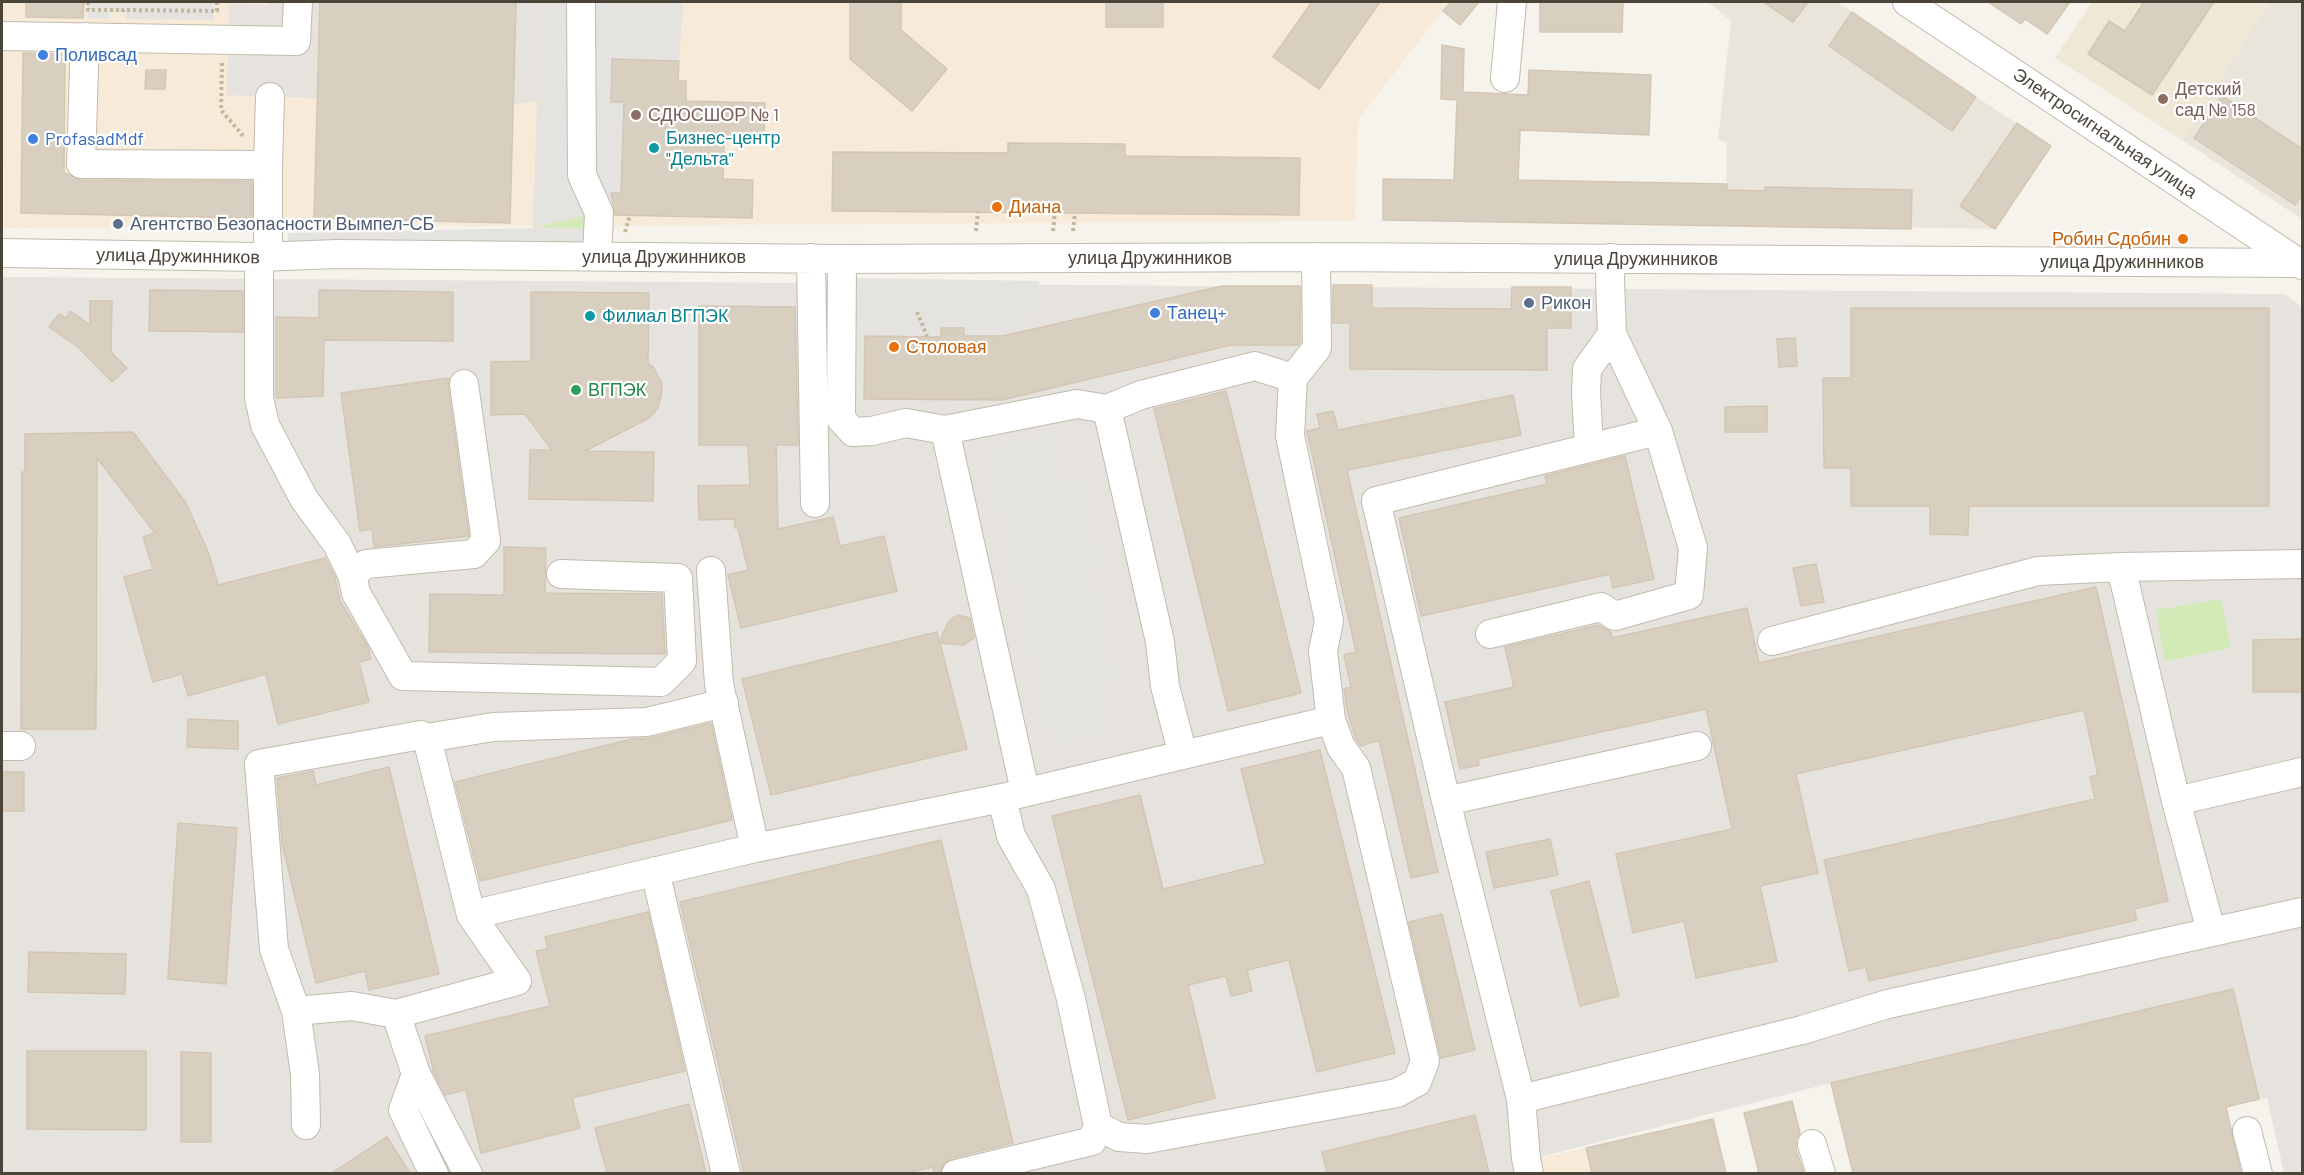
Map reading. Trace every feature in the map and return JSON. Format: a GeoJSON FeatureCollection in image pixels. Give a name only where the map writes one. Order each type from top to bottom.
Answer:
{"type":"FeatureCollection","features":[{"type":"Feature","properties":{"kind":"street"},"geometry":{"type":"LineString","coordinates":[[2,36],[103,19],[222,39],[296,41],[298,2]]}},
{"type":"Feature","properties":{"kind":"street"},"geometry":{"type":"LineString","coordinates":[[580,2],[582,175],[600,213],[597,257]]}},
{"type":"Feature","properties":{"kind":"street"},"geometry":{"type":"LineString","coordinates":[[1505,78],[1512,2]]}},
{"type":"Feature","properties":{"kind":"street","name":"Электросигнальная улица"},"geometry":{"type":"LineString","coordinates":[[1907,2],[2301,262]]}},
{"type":"Feature","properties":{"kind":"street"},"geometry":{"type":"LineString","coordinates":[[103,19],[81,165],[268,165]]}},
{"type":"Feature","properties":{"kind":"street"},"geometry":{"type":"LineString","coordinates":[[270,97],[259,398],[265,425],[304,499],[338,544],[352,575],[356,593],[403,676],[661,682],[682,661],[678,578],[561,574]]}},
{"type":"Feature","properties":{"kind":"street","name":"улица Дружинников"},"geometry":{"type":"LineString","coordinates":[[2,253],[264,257],[337,254],[842,259],[1316,257],[2301,262]]}},
{"type":"Feature","properties":{"kind":"street"},"geometry":{"type":"LineString","coordinates":[[1098,1126],[1119,1137],[1147,1139],[1397,1093],[1417,1082],[1425,1060],[1356,768],[1341,747],[1331,720],[1323,651],[1329,621],[1290,436],[1293,378],[1317,348],[1316,257]]}},
{"type":"Feature","properties":{"kind":"street"},"geometry":{"type":"LineString","coordinates":[[811,258],[815,503]]}},
{"type":"Feature","properties":{"kind":"street"},"geometry":{"type":"LineString","coordinates":[[1490,634],[1601,607],[1616,616],[1689,595],[1693,548],[1658,431],[1612,334],[1611,258]]}},
{"type":"Feature","properties":{"kind":"street"},"geometry":{"type":"LineString","coordinates":[[842,259],[846,331],[841,419],[853,432],[872,431],[906,423],[945,430],[1077,404],[1107,409],[1141,395],[1255,366],[1293,378]]}},
{"type":"Feature","properties":{"kind":"street"},"geometry":{"type":"LineString","coordinates":[[1589,448],[1587,369],[1612,334]]}},
{"type":"Feature","properties":{"kind":"street"},"geometry":{"type":"LineString","coordinates":[[352,575],[366,564],[474,554],[486,541],[464,384]]}},
{"type":"Feature","properties":{"kind":"street"},"geometry":{"type":"LineString","coordinates":[[1107,409],[1160,642],[1165,686],[1183,755]]}},
{"type":"Feature","properties":{"kind":"street"},"geometry":{"type":"LineString","coordinates":[[945,430],[1014,795],[1011,836],[1041,889],[1071,999],[1098,1126],[1092,1141],[956,1173]]}},
{"type":"Feature","properties":{"kind":"street"},"geometry":{"type":"LineString","coordinates":[[1529,1173],[1521,1099],[1446,801],[1376,501],[1658,431]]}},
{"type":"Feature","properties":{"kind":"street"},"geometry":{"type":"LineString","coordinates":[[1772,641],[2038,571],[2302,564]]}},
{"type":"Feature","properties":{"kind":"street"},"geometry":{"type":"LineString","coordinates":[[2121,567],[2176,801],[2211,931]]}},
{"type":"Feature","properties":{"kind":"street"},"geometry":{"type":"LineString","coordinates":[[711,571],[719,684],[755,848]]}},
{"type":"Feature","properties":{"kind":"street"},"geometry":{"type":"LineString","coordinates":[[306,1125],[305,1074],[296,1011],[274,949],[260,764],[421,735],[427,738],[493,728],[648,722],[724,703]]}},
{"type":"Feature","properties":{"kind":"street"},"geometry":{"type":"LineString","coordinates":[[471,915],[755,848],[1014,795],[1331,720]]}},
{"type":"Feature","properties":{"kind":"street"},"geometry":{"type":"LineString","coordinates":[[296,1011],[352,1006],[396,1014],[517,981],[471,915],[427,738]]}},
{"type":"Feature","properties":{"kind":"street"},"geometry":{"type":"LineString","coordinates":[[1446,801],[1697,746]]}},
{"type":"Feature","properties":{"kind":"street"},"geometry":{"type":"LineString","coordinates":[[2176,801],[2302,772]]}},
{"type":"Feature","properties":{"kind":"street"},"geometry":{"type":"LineString","coordinates":[[655,871],[726,1173]]}},
{"type":"Feature","properties":{"kind":"street"},"geometry":{"type":"LineString","coordinates":[[1521,1099],[1802,1030],[1888,1005],[2302,912]]}},
{"type":"Feature","properties":{"kind":"street"},"geometry":{"type":"LineString","coordinates":[[396,1014],[416,1074],[468,1173]]}},
{"type":"Feature","properties":{"kind":"street"},"geometry":{"type":"LineString","coordinates":[[416,1074],[403,1110],[434,1173]]}},
{"type":"Feature","properties":{"kind":"street"},"geometry":{"type":"LineString","coordinates":[[2247,1131],[2258,1173]]}},
{"type":"Feature","properties":{"kind":"street"},"geometry":{"type":"LineString","coordinates":[[1812,1144],[1821,1173]]}},
{"type":"Feature","properties":{"kind":"path"},"geometry":{"type":"LineString","coordinates":[[103,19],[217,11],[217,2]]}},
{"type":"Feature","properties":{"kind":"path"},"geometry":{"type":"LineString","coordinates":[[222,39],[221,110],[268,165]]}},
{"type":"Feature","properties":{"kind":"path"},"geometry":{"type":"LineString","coordinates":[[976,231],[978,212]]}},
{"type":"Feature","properties":{"kind":"path"},"geometry":{"type":"LineString","coordinates":[[1053,231],[1055,212]]}},
{"type":"Feature","properties":{"kind":"path"},"geometry":{"type":"LineString","coordinates":[[1073,231],[1075,213]]}},
{"type":"Feature","properties":{"kind":"path"},"geometry":{"type":"LineString","coordinates":[[625,232],[630,215]]}},
{"type":"Feature","properties":{"kind":"path"},"geometry":{"type":"LineString","coordinates":[[917,312],[927,336]]}},
{"type":"Feature","properties":{"kind":"shaded area"},"geometry":{"type":"Polygon","coordinates":[[[2,2],[1449,2],[1358,120],[1355,221],[542,226],[533,228],[533,226],[4,228],[2,2]]]}},
{"type":"Feature","properties":{"kind":"shaded area"},"geometry":{"type":"Polygon","coordinates":[[[88,2],[214,2],[213,20],[126,19],[126,13],[123,12],[109,12],[109,19],[88,18],[88,2]]]}},
{"type":"Feature","properties":{"kind":"shaded area"},"geometry":{"type":"Polygon","coordinates":[[[267,2],[536,2],[537,101],[511,105],[227,95],[229,4],[267,5],[267,2]]]}},
{"type":"Feature","properties":{"kind":"shaded area"},"geometry":{"type":"Polygon","coordinates":[[[536,2],[683,2],[679,61],[612,59],[612,102],[624,102],[621,193],[611,193],[611,214],[591,214],[536,227],[590,229],[590,244],[287,245],[288,233],[533,228],[537,101],[536,2]]]}},
{"type":"Feature","properties":{"kind":"shaded area"},"geometry":{"type":"Polygon","coordinates":[[[1708,2],[1837,2],[2051,146],[1995,229],[1726,224],[1727,142],[1718,140],[1731,21],[1708,2]]]}},
{"type":"Feature","properties":{"kind":"shaded area","name":"Детский сад № 158"},"geometry":{"type":"Polygon","coordinates":[[[2092,2],[2269,2],[2182,140],[2055,58],[2092,2]]]}},
{"type":"Feature","properties":{"kind":"shaded area"},"geometry":{"type":"Polygon","coordinates":[[[2269,2],[2302,2],[2302,219],[2182,140],[2269,2]]]}},
{"type":"Feature","properties":{"kind":"shaded area"},"geometry":{"type":"Polygon","coordinates":[[[2,277],[2285,294],[2302,307],[2302,1173],[2284,1173],[2267,1098],[2259,1099],[2232,989],[1831,1083],[1536,1158],[1539,1173],[2,1174],[2,277]]]}},
{"type":"Feature","properties":{"kind":"shaded area"},"geometry":{"type":"Polygon","coordinates":[[[852,278],[1039,281],[1039,312],[1003,336],[964,336],[964,328],[941,328],[941,337],[851,334],[852,278]]]}},
{"type":"Feature","properties":{"kind":"shaded area"},"geometry":{"type":"Polygon","coordinates":[[[1055,431],[1059,449],[1053,451],[1059,476],[1083,471],[1106,570],[1096,572],[1120,679],[1107,683],[1118,732],[1048,748],[980,448],[1055,431]]]}},
{"type":"Feature","properties":{"kind":"shaded area"},"geometry":{"type":"Polygon","coordinates":[[[1713,1119],[1726,1173],[1539,1173],[1536,1159],[1713,1119]]]}},
{"type":"Feature","properties":{"kind":"green space"},"geometry":{"type":"Polygon","coordinates":[[[591,214],[590,229],[533,228],[591,214]]]}},
{"type":"Feature","properties":{"kind":"green space"},"geometry":{"type":"Polygon","coordinates":[[[2221,599],[2231,648],[2165,661],[2156,610],[2221,599]]]}},
{"type":"Feature","properties":{"kind":"building"},"geometry":{"type":"Polygon","coordinates":[[[26,2],[84,2],[83,18],[26,17],[26,2]]]}},
{"type":"Feature","properties":{"kind":"building"},"geometry":{"type":"Polygon","coordinates":[[[320,2],[516,2],[510,223],[314,218],[320,2]]]}},
{"type":"Feature","properties":{"kind":"building"},"geometry":{"type":"Polygon","coordinates":[[[850,2],[901,2],[901,30],[947,69],[912,111],[850,59],[850,2]]]}},
{"type":"Feature","properties":{"kind":"building"},"geometry":{"type":"Polygon","coordinates":[[[1106,2],[1163,2],[1163,27],[1106,27],[1106,2]]]}},
{"type":"Feature","properties":{"kind":"building"},"geometry":{"type":"Polygon","coordinates":[[[1312,2],[1380,2],[1319,89],[1273,57],[1312,2]]]}},
{"type":"Feature","properties":{"kind":"building"},"geometry":{"type":"Polygon","coordinates":[[[1451,2],[1479,2],[1460,25],[1443,11],[1451,2]]]}},
{"type":"Feature","properties":{"kind":"building"},"geometry":{"type":"Polygon","coordinates":[[[1540,2],[1623,2],[1622,32],[1540,32],[1540,2]]]}},
{"type":"Feature","properties":{"kind":"building"},"geometry":{"type":"Polygon","coordinates":[[[1763,2],[1808,2],[1793,22],[1763,2]]]}},
{"type":"Feature","properties":{"kind":"building"},"geometry":{"type":"Polygon","coordinates":[[[1988,2],[2070,2],[2047,34],[2025,19],[2021,24],[1988,2]]]}},
{"type":"Feature","properties":{"kind":"building"},"geometry":{"type":"Polygon","coordinates":[[[2144,2],[2214,2],[2152,95],[2088,54],[2109,21],[2125,31],[2144,2]]]}},
{"type":"Feature","properties":{"kind":"building"},"geometry":{"type":"Polygon","coordinates":[[[1852,12],[1976,97],[1952,131],[1829,46],[1852,12]]]}},
{"type":"Feature","properties":{"kind":"building"},"geometry":{"type":"Polygon","coordinates":[[[1442,45],[1464,49],[1463,92],[1528,95],[1529,70],[1651,75],[1649,135],[1520,130],[1518,180],[1727,184],[1727,190],[1765,191],[1765,187],[1912,190],[1911,229],[1383,220],[1383,179],[1454,180],[1457,100],[1441,99],[1442,45]]]}},
{"type":"Feature","properties":{"kind":"building"},"geometry":{"type":"Polygon","coordinates":[[[23,53],[65,54],[64,173],[81,180],[252,181],[252,218],[21,213],[23,53]]]}},
{"type":"Feature","properties":{"kind":"building"},"geometry":{"type":"Polygon","coordinates":[[[612,59],[679,61],[678,81],[686,81],[686,101],[765,103],[764,137],[724,136],[723,179],[753,180],[752,218],[615,215],[611,193],[621,193],[624,102],[611,102],[612,59]]]}},
{"type":"Feature","properties":{"kind":"building"},"geometry":{"type":"Polygon","coordinates":[[[146,70],[166,70],[165,89],[145,89],[146,70]]]}},
{"type":"Feature","properties":{"kind":"building"},"geometry":{"type":"Polygon","coordinates":[[[2222,96],[2302,149],[2302,195],[2295,205],[2194,138],[2222,96]]]}},
{"type":"Feature","properties":{"kind":"building"},"geometry":{"type":"Polygon","coordinates":[[[2017,123],[2051,146],[1995,229],[1960,206],[2017,123]]]}},
{"type":"Feature","properties":{"kind":"building"},"geometry":{"type":"Polygon","coordinates":[[[1008,143],[1125,144],[1125,156],[1300,158],[1299,215],[832,211],[833,152],[1008,153],[1008,143]]]}},
{"type":"Feature","properties":{"kind":"building"},"geometry":{"type":"Polygon","coordinates":[[[1333,285],[1372,285],[1372,308],[1511,309],[1512,287],[1571,287],[1571,328],[1547,328],[1547,370],[1350,369],[1350,323],[1333,323],[1333,285]]]}},
{"type":"Feature","properties":{"kind":"building"},"geometry":{"type":"Polygon","coordinates":[[[1222,286],[1300,286],[1300,342],[1298,345],[1231,345],[1002,400],[864,399],[865,336],[941,337],[941,328],[964,328],[964,336],[1003,336],[1222,286]]]}},
{"type":"Feature","properties":{"kind":"building"},"geometry":{"type":"Polygon","coordinates":[[[150,290],[243,291],[243,332],[149,331],[150,290]]]}},
{"type":"Feature","properties":{"kind":"building"},"geometry":{"type":"Polygon","coordinates":[[[319,290],[453,292],[453,341],[324,340],[323,396],[276,398],[276,317],[319,318],[319,290]]]}},
{"type":"Feature","properties":{"kind":"building"},"geometry":{"type":"Polygon","coordinates":[[[531,292],[649,293],[648,364],[653,367],[662,383],[657,409],[649,418],[585,451],[654,452],[653,501],[529,499],[530,450],[552,450],[525,414],[491,415],[491,362],[531,361],[531,292]]]}},
{"type":"Feature","properties":{"kind":"building"},"geometry":{"type":"Polygon","coordinates":[[[90,301],[112,301],[111,352],[127,368],[112,382],[78,347],[49,327],[59,314],[66,318],[70,311],[90,325],[90,301]]]}},
{"type":"Feature","properties":{"kind":"building"},"geometry":{"type":"Polygon","coordinates":[[[699,306],[795,307],[798,445],[776,445],[778,529],[833,517],[840,546],[884,536],[897,591],[741,628],[728,575],[748,570],[738,528],[735,528],[734,519],[699,520],[698,486],[750,485],[748,445],[699,445],[699,306]]]}},
{"type":"Feature","properties":{"kind":"building"},"geometry":{"type":"Polygon","coordinates":[[[1851,308],[2269,308],[2269,506],[1969,506],[1968,535],[1930,534],[1930,506],[1851,506],[1851,468],[1824,468],[1823,378],[1851,378],[1851,308]]]}},
{"type":"Feature","properties":{"kind":"building"},"geometry":{"type":"Polygon","coordinates":[[[1795,338],[1797,366],[1779,367],[1777,339],[1795,338]]]}},
{"type":"Feature","properties":{"kind":"building"},"geometry":{"type":"Polygon","coordinates":[[[449,378],[448,386],[469,536],[374,547],[372,529],[360,531],[341,393],[449,378]]]}},
{"type":"Feature","properties":{"kind":"building"},"geometry":{"type":"Polygon","coordinates":[[[1226,391],[1301,693],[1228,711],[1154,409],[1226,391]]]}},
{"type":"Feature","properties":{"kind":"building"},"geometry":{"type":"Polygon","coordinates":[[[1513,395],[1521,435],[1347,470],[1438,872],[1411,878],[1379,740],[1361,746],[1356,739],[1347,711],[1344,689],[1351,687],[1344,655],[1356,652],[1307,431],[1320,428],[1317,414],[1333,411],[1338,430],[1513,395]]]}},
{"type":"Feature","properties":{"kind":"building"},"geometry":{"type":"Polygon","coordinates":[[[1767,406],[1767,432],[1725,432],[1725,407],[1767,406]]]}},
{"type":"Feature","properties":{"kind":"building"},"geometry":{"type":"Polygon","coordinates":[[[133,432],[186,503],[209,554],[218,585],[325,558],[335,577],[340,601],[368,647],[371,659],[359,662],[369,702],[278,724],[266,674],[188,696],[182,674],[153,682],[124,577],[153,569],[143,537],[155,533],[97,458],[96,729],[21,729],[22,472],[25,472],[25,434],[133,432]]]}},
{"type":"Feature","properties":{"kind":"building"},"geometry":{"type":"Polygon","coordinates":[[[1625,456],[1654,579],[1613,588],[1610,574],[1421,616],[1399,518],[1547,484],[1545,476],[1625,456]]]}},
{"type":"Feature","properties":{"kind":"building"},"geometry":{"type":"Polygon","coordinates":[[[504,547],[546,548],[545,593],[662,594],[665,654],[429,652],[430,594],[504,595],[504,547]]]}},
{"type":"Feature","properties":{"kind":"building"},"geometry":{"type":"Polygon","coordinates":[[[1816,564],[1824,602],[1801,606],[1793,568],[1816,564]]]}},
{"type":"Feature","properties":{"kind":"building"},"geometry":{"type":"Polygon","coordinates":[[[2096,587],[2168,901],[2134,909],[2137,920],[1869,981],[1866,967],[1849,971],[1824,860],[2095,799],[2090,777],[2098,775],[2084,710],[1796,774],[1818,873],[1760,886],[1777,961],[1696,978],[1684,921],[1633,933],[1616,854],[1732,829],[1706,709],[1478,759],[1479,765],[1460,769],[1445,702],[1514,687],[1505,647],[1598,625],[1611,632],[1612,638],[1747,608],[1759,663],[2096,587]]]}},
{"type":"Feature","properties":{"kind":"building"},"geometry":{"type":"Polygon","coordinates":[[[957,615],[970,618],[974,638],[963,645],[940,643],[967,749],[771,795],[742,679],[937,632],[939,642],[949,621],[957,615]]]}},
{"type":"Feature","properties":{"kind":"building"},"geometry":{"type":"Polygon","coordinates":[[[2302,639],[2302,692],[2253,692],[2253,640],[2302,639]]]}},
{"type":"Feature","properties":{"kind":"building"},"geometry":{"type":"Polygon","coordinates":[[[188,719],[238,721],[238,749],[187,747],[188,719]]]}},
{"type":"Feature","properties":{"kind":"building"},"geometry":{"type":"Polygon","coordinates":[[[711,723],[732,820],[480,881],[455,782],[632,739],[651,738],[711,723]]]}},
{"type":"Feature","properties":{"kind":"building"},"geometry":{"type":"Polygon","coordinates":[[[1320,750],[1395,1053],[1317,1072],[1289,960],[1247,970],[1252,991],[1231,996],[1226,976],[1188,985],[1215,1098],[1128,1120],[1052,816],[1140,795],[1163,889],[1265,864],[1241,769],[1320,750]]]}},
{"type":"Feature","properties":{"kind":"building"},"geometry":{"type":"Polygon","coordinates":[[[389,767],[439,974],[369,990],[365,971],[316,983],[282,844],[277,778],[313,771],[316,785],[389,767]]]}},
{"type":"Feature","properties":{"kind":"building"},"geometry":{"type":"Polygon","coordinates":[[[2,772],[24,772],[24,811],[2,811],[2,772]]]}},
{"type":"Feature","properties":{"kind":"building"},"geometry":{"type":"Polygon","coordinates":[[[178,823],[237,828],[226,984],[168,979],[178,823]]]}},
{"type":"Feature","properties":{"kind":"building"},"geometry":{"type":"Polygon","coordinates":[[[1550,839],[1558,875],[1494,888],[1486,852],[1550,839]]]}},
{"type":"Feature","properties":{"kind":"building"},"geometry":{"type":"Polygon","coordinates":[[[941,840],[1013,1143],[952,1158],[944,1163],[940,1173],[934,1173],[933,1167],[905,1173],[744,1173],[680,902],[941,840]]]}},
{"type":"Feature","properties":{"kind":"building"},"geometry":{"type":"Polygon","coordinates":[[[1589,881],[1619,996],[1580,1006],[1551,891],[1589,881]]]}},
{"type":"Feature","properties":{"kind":"building"},"geometry":{"type":"Polygon","coordinates":[[[648,912],[685,1071],[572,1098],[580,1128],[481,1153],[466,1090],[445,1095],[434,1073],[425,1036],[550,1006],[536,951],[548,949],[545,937],[648,912]]]}},
{"type":"Feature","properties":{"kind":"building"},"geometry":{"type":"Polygon","coordinates":[[[1442,914],[1475,1050],[1441,1058],[1409,922],[1442,914]]]}},
{"type":"Feature","properties":{"kind":"building"},"geometry":{"type":"Polygon","coordinates":[[[29,952],[126,954],[125,994],[28,992],[29,952]]]}},
{"type":"Feature","properties":{"kind":"building"},"geometry":{"type":"Polygon","coordinates":[[[2233,989],[2259,1099],[2226,1107],[2241,1173],[1853,1173],[1831,1083],[2233,989]]]}},
{"type":"Feature","properties":{"kind":"building"},"geometry":{"type":"Polygon","coordinates":[[[27,1051],[146,1051],[146,1130],[27,1129],[27,1051]]]}},
{"type":"Feature","properties":{"kind":"building"},"geometry":{"type":"Polygon","coordinates":[[[181,1052],[211,1053],[211,1142],[181,1142],[181,1052]]]}},
{"type":"Feature","properties":{"kind":"building"},"geometry":{"type":"Polygon","coordinates":[[[1792,1101],[1800,1133],[1796,1140],[1796,1149],[1804,1173],[1759,1173],[1744,1113],[1792,1101]]]}},
{"type":"Feature","properties":{"kind":"building"},"geometry":{"type":"Polygon","coordinates":[[[689,1104],[706,1173],[607,1173],[595,1128],[689,1104]]]}},
{"type":"Feature","properties":{"kind":"building"},"geometry":{"type":"Polygon","coordinates":[[[1475,1115],[1489,1173],[1327,1173],[1322,1152],[1475,1115]]]}},
{"type":"Feature","properties":{"kind":"building"},"geometry":{"type":"Polygon","coordinates":[[[1713,1119],[1726,1173],[1592,1173],[1586,1148],[1713,1119]]]}},
{"type":"Feature","properties":{"kind":"building"},"geometry":{"type":"Polygon","coordinates":[[[387,1137],[410,1173],[332,1173],[387,1137]]]}},
{"type":"Feature","properties":{"kind":"place","name":"Поливсад"},"geometry":{"type":"Point","coordinates":[43,55]}},
{"type":"Feature","properties":{"kind":"place","name":"Детский сад № 158"},"geometry":{"type":"Point","coordinates":[2163,99]}},
{"type":"Feature","properties":{"kind":"place","name":"СДЮСШОР № 1"},"geometry":{"type":"Point","coordinates":[636,115]}},
{"type":"Feature","properties":{"kind":"place","name":"ProfasadMdf"},"geometry":{"type":"Point","coordinates":[33,139]}},
{"type":"Feature","properties":{"kind":"place","name":"Бизнес-центр \"Дельта\""},"geometry":{"type":"Point","coordinates":[654,148]}},
{"type":"Feature","properties":{"kind":"place","name":"Диана"},"geometry":{"type":"Point","coordinates":[997,207]}},
{"type":"Feature","properties":{"kind":"place","name":"Агентство Безопасности Вымпел-СБ"},"geometry":{"type":"Point","coordinates":[118,224]}},
{"type":"Feature","properties":{"kind":"place","name":"Робин Сдобин"},"geometry":{"type":"Point","coordinates":[2183,239]}},
{"type":"Feature","properties":{"kind":"place","name":"Рикон"},"geometry":{"type":"Point","coordinates":[1529,303]}},
{"type":"Feature","properties":{"kind":"place","name":"Танец+"},"geometry":{"type":"Point","coordinates":[1155,313]}},
{"type":"Feature","properties":{"kind":"place","name":"Филиал ВГПЭК"},"geometry":{"type":"Point","coordinates":[590,316]}},
{"type":"Feature","properties":{"kind":"place","name":"Столовая"},"geometry":{"type":"Point","coordinates":[894,347]}},
{"type":"Feature","properties":{"kind":"place","name":"ВГПЭК"},"geometry":{"type":"Point","coordinates":[576,390]}}]}
